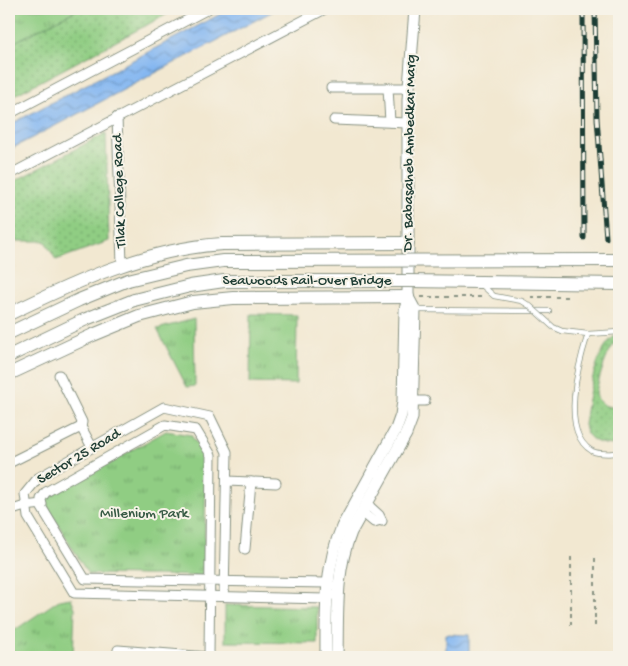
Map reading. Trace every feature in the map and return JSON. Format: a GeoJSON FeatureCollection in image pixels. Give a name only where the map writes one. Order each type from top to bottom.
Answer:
{"type":"FeatureCollection","features":[{"type":"Feature","properties":{"kind":"main road"},"geometry":{"type":"LineString","coordinates":[[9,314],[73,284],[122,264],[170,251],[209,245],[408,243]]}},
{"type":"Feature","properties":{"kind":"main road","name":"Seawoods Rail-Over Bridge"},"geometry":{"type":"LineString","coordinates":[[9,333],[61,308],[128,280],[186,266],[223,261],[619,260]]}},
{"type":"Feature","properties":{"kind":"main road","name":"Seawoods Rail-Over Bridge"},"geometry":{"type":"LineString","coordinates":[[9,356],[86,319],[134,300],[190,286],[224,282],[619,284]]}},
{"type":"Feature","properties":{"kind":"main road"},"geometry":{"type":"LineString","coordinates":[[9,374],[85,338],[139,316],[192,302],[233,298],[408,298]]}},
{"type":"Feature","properties":{"kind":"street"},"geometry":{"type":"LineString","coordinates":[[9,114],[208,9]]}},
{"type":"Feature","properties":{"kind":"street"},"geometry":{"type":"LineString","coordinates":[[9,175],[325,9]]}},
{"type":"Feature","properties":{"kind":"street","name":"Dr. Babasaheb Ambedkar Marg"},"geometry":{"type":"LineString","coordinates":[[326,657],[327,583],[338,535],[396,429],[403,401],[405,310],[408,298],[409,88],[415,9]]}},
{"type":"Feature","properties":{"kind":"street"},"geometry":{"type":"LineString","coordinates":[[331,88],[409,88]]}},
{"type":"Feature","properties":{"kind":"street"},"geometry":{"type":"LineString","coordinates":[[388,88],[390,122]]}},
{"type":"Feature","properties":{"kind":"street","name":"Tilak College Road"},"geometry":{"type":"LineString","coordinates":[[117,118],[122,264]]}},
{"type":"Feature","properties":{"kind":"street"},"geometry":{"type":"LineString","coordinates":[[334,120],[408,123]]}},
{"type":"Feature","properties":{"kind":"street"},"geometry":{"type":"LineString","coordinates":[[338,657],[338,591],[346,546],[406,434],[419,401],[415,310],[408,298]]}},
{"type":"Feature","properties":{"kind":"street"},"geometry":{"type":"LineString","coordinates":[[9,463],[80,427],[82,422],[60,375]]}},
{"type":"Feature","properties":{"kind":"street","name":"Sector 25 Road"},"geometry":{"type":"LineString","coordinates":[[25,506],[25,494],[38,478],[164,407],[210,418],[228,452],[224,596]]}},
{"type":"Feature","properties":{"kind":"street"},"geometry":{"type":"LineString","coordinates":[[179,428],[182,411]]}},
{"type":"Feature","properties":{"kind":"street","name":"Sector 25 Road"},"geometry":{"type":"LineString","coordinates":[[85,578],[42,508],[41,500],[46,492],[165,425],[196,430],[211,455],[209,657],[118,650],[117,657]]}},
{"type":"Feature","properties":{"kind":"street"},"geometry":{"type":"LineString","coordinates":[[80,427],[92,447]]}},
{"type":"Feature","properties":{"kind":"street"},"geometry":{"type":"LineString","coordinates":[[227,481],[276,483]]}},
{"type":"Feature","properties":{"kind":"street"},"geometry":{"type":"LineString","coordinates":[[245,549],[250,482]]}},
{"type":"Feature","properties":{"kind":"street"},"geometry":{"type":"LineString","coordinates":[[9,511],[25,506],[42,504]]}},
{"type":"Feature","properties":{"kind":"street"},"geometry":{"type":"LineString","coordinates":[[25,506],[28,517],[74,593]]}},
{"type":"Feature","properties":{"kind":"street"},"geometry":{"type":"LineString","coordinates":[[365,509],[379,515],[382,521]]}},
{"type":"Feature","properties":{"kind":"street"},"geometry":{"type":"LineString","coordinates":[[74,593],[85,578],[327,583],[338,591]]}},
{"type":"Feature","properties":{"kind":"street"},"geometry":{"type":"LineString","coordinates":[[74,593],[326,599],[338,591]]}},
{"type":"Feature","properties":{"kind":"lane"},"geometry":{"type":"LineString","coordinates":[[479,282],[494,296],[522,301],[553,327],[562,331],[588,334],[619,332]]}},
{"type":"Feature","properties":{"kind":"lane"},"geometry":{"type":"LineString","coordinates":[[415,310],[549,311]]}},
{"type":"Feature","properties":{"kind":"lane"},"geometry":{"type":"LineString","coordinates":[[588,334],[578,365],[573,404],[576,429],[579,438],[592,450],[598,453],[619,453]]}},
{"type":"Feature","properties":{"kind":"path"},"geometry":{"type":"LineString","coordinates":[[556,297],[567,297]]}},
{"type":"Feature","properties":{"kind":"path"},"geometry":{"type":"LineString","coordinates":[[571,554],[571,625]]}},
{"type":"Feature","properties":{"kind":"path"},"geometry":{"type":"LineString","coordinates":[[595,555],[595,626]]}},
{"type":"Feature","properties":{"kind":"green space"},"geometry":{"type":"Polygon","coordinates":[[[9,9],[78,9],[9,45],[9,9]]]}},
{"type":"Feature","properties":{"kind":"green space"},"geometry":{"type":"Polygon","coordinates":[[[78,9],[177,9],[9,98],[9,45],[78,9]]]}},
{"type":"Feature","properties":{"kind":"green space"},"geometry":{"type":"Polygon","coordinates":[[[106,133],[109,241],[56,260],[45,241],[9,241],[9,184],[106,133]]]}},
{"type":"Feature","properties":{"kind":"green space"},"geometry":{"type":"Polygon","coordinates":[[[251,314],[297,315],[296,384],[250,383],[251,314]]]}},
{"type":"Feature","properties":{"kind":"green space"},"geometry":{"type":"Polygon","coordinates":[[[194,319],[195,386],[187,387],[157,329],[194,319]]]}},
{"type":"Feature","properties":{"kind":"green space"},"geometry":{"type":"Polygon","coordinates":[[[619,335],[619,340],[607,356],[596,393],[601,403],[619,408],[619,445],[597,442],[589,436],[584,425],[590,389],[598,362],[609,341],[619,335]]]}},
{"type":"Feature","properties":{"kind":"green space","name":"Millenium Park"},"geometry":{"type":"Polygon","coordinates":[[[166,431],[191,435],[206,458],[204,576],[88,574],[47,506],[46,501],[49,496],[166,431]]]}},
{"type":"Feature","properties":{"kind":"green space"},"geometry":{"type":"Polygon","coordinates":[[[71,598],[75,608],[73,657],[9,657],[9,634],[59,600],[71,598]]]}},
{"type":"Feature","properties":{"kind":"green space"},"geometry":{"type":"Polygon","coordinates":[[[225,605],[317,607],[317,643],[225,642],[225,605]]]}},
{"type":"Feature","properties":{"kind":"water"},"geometry":{"type":"Polygon","coordinates":[[[230,9],[277,9],[9,150],[9,125],[230,9]]]}},
{"type":"Feature","properties":{"kind":"water"},"geometry":{"type":"Polygon","coordinates":[[[446,634],[469,635],[469,657],[446,657],[446,634]]]}},
{"type":"Feature","properties":{"kind":"railway"},"geometry":{"type":"LineString","coordinates":[[583,9],[584,238]]}},
{"type":"Feature","properties":{"kind":"railway"},"geometry":{"type":"LineString","coordinates":[[595,9],[597,118],[606,238]]}}]}
